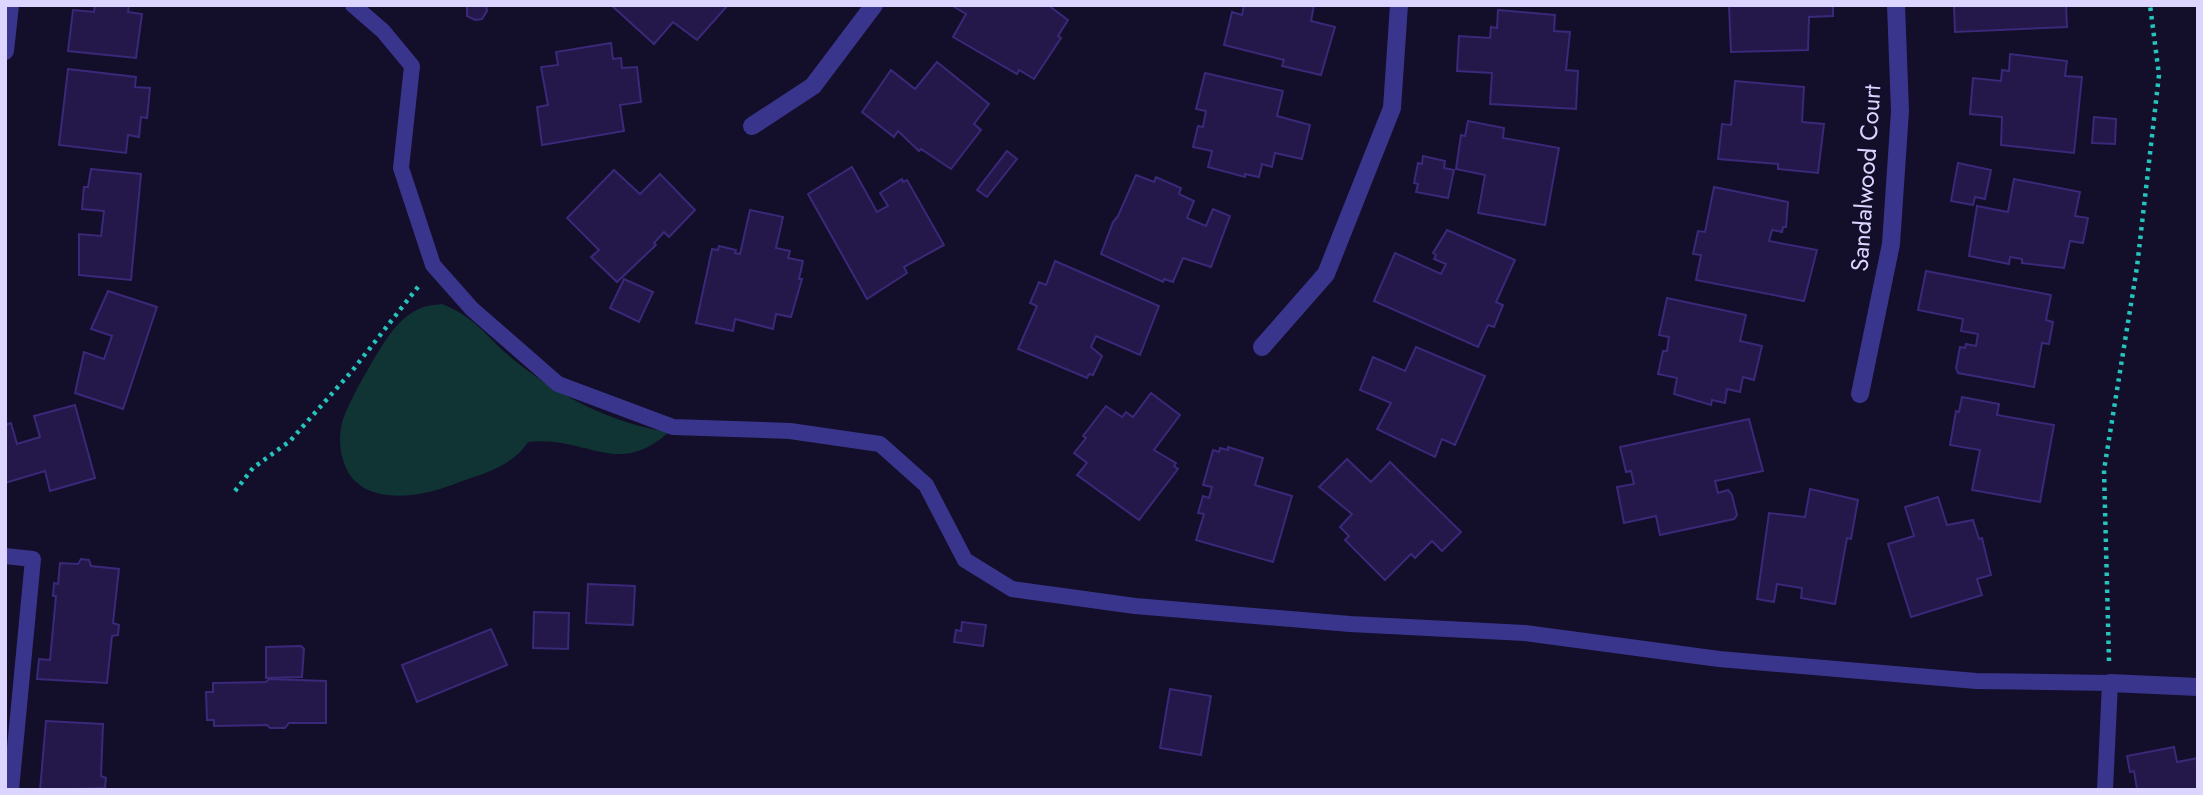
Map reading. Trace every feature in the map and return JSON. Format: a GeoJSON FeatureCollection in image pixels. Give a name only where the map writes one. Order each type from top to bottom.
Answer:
{"type":"FeatureCollection","features":[{"type":"Feature","properties":{"kind":"street"},"geometry":{"type":"LineString","coordinates":[[5,51],[10,5]]}},
{"type":"Feature","properties":{"kind":"street"},"geometry":{"type":"LineString","coordinates":[[752,126],[813,86],[874,5]]}},
{"type":"Feature","properties":{"kind":"street"},"geometry":{"type":"LineString","coordinates":[[1262,346],[1326,274],[1392,108],[1399,5]]}},
{"type":"Feature","properties":{"kind":"street","name":"Sandalwood Court"},"geometry":{"type":"LineString","coordinates":[[1860,394],[1891,244],[1900,111],[1896,5]]}},
{"type":"Feature","properties":{"kind":"street"},"geometry":{"type":"LineString","coordinates":[[2110,683],[2198,687]]}},
{"type":"Feature","properties":{"kind":"lane"},"geometry":{"type":"LineString","coordinates":[[354,5],[383,30],[412,66],[401,168],[433,265],[472,309],[558,384],[673,427],[790,431],[880,444],[926,485],[965,560],[1012,589],[1135,606],[1350,624],[1525,633],[1733,660],[1976,681],[2110,683],[2105,790]]}},
{"type":"Feature","properties":{"kind":"lane"},"geometry":{"type":"LineString","coordinates":[[5,556],[33,559],[11,790]]}},
{"type":"Feature","properties":{"kind":"path"},"geometry":{"type":"LineString","coordinates":[[2110,683],[2104,470],[2137,267],[2159,75],[2151,5]]}},
{"type":"Feature","properties":{"kind":"path"},"geometry":{"type":"LineString","coordinates":[[234,491],[253,468],[290,441],[406,305],[433,265]]}},
{"type":"Feature","properties":{"kind":"green space"},"geometry":{"type":"Polygon","coordinates":[[[442,304],[464,315],[514,360],[567,396],[607,415],[669,432],[650,446],[617,454],[549,441],[528,442],[514,458],[497,468],[426,493],[392,495],[376,493],[362,486],[350,476],[343,460],[340,434],[346,411],[375,357],[394,329],[413,312],[426,306],[442,304]]]}},
{"type":"Feature","properties":{"kind":"building"},"geometry":{"type":"Polygon","coordinates":[[[95,5],[129,5],[128,12],[142,14],[136,58],[68,51],[73,10],[94,12],[95,5]]]}},
{"type":"Feature","properties":{"kind":"building"},"geometry":{"type":"Polygon","coordinates":[[[467,5],[486,5],[487,11],[482,19],[475,20],[467,16],[467,5]]]}},
{"type":"Feature","properties":{"kind":"building"},"geometry":{"type":"Polygon","coordinates":[[[611,5],[728,5],[697,40],[673,22],[654,44],[611,5]]]}},
{"type":"Feature","properties":{"kind":"building"},"geometry":{"type":"Polygon","coordinates":[[[951,5],[1048,5],[1068,20],[1058,36],[1061,38],[1034,79],[1019,70],[1017,74],[953,37],[966,14],[951,5]]]}},
{"type":"Feature","properties":{"kind":"building"},"geometry":{"type":"Polygon","coordinates":[[[1244,5],[1314,5],[1311,21],[1335,27],[1321,75],[1282,66],[1284,60],[1224,45],[1232,12],[1242,15],[1244,5]]]}},
{"type":"Feature","properties":{"kind":"building"},"geometry":{"type":"Polygon","coordinates":[[[1729,5],[1833,5],[1833,16],[1809,17],[1808,50],[1731,52],[1729,5]]]}},
{"type":"Feature","properties":{"kind":"building"},"geometry":{"type":"Polygon","coordinates":[[[1954,5],[2066,5],[2067,27],[1955,32],[1954,5]]]}},
{"type":"Feature","properties":{"kind":"building"},"geometry":{"type":"Polygon","coordinates":[[[1498,10],[1555,15],[1554,31],[1570,32],[1566,70],[1578,71],[1576,109],[1490,104],[1492,73],[1457,71],[1459,36],[1490,38],[1491,27],[1497,28],[1498,10]]]}},
{"type":"Feature","properties":{"kind":"building"},"geometry":{"type":"Polygon","coordinates":[[[611,43],[613,59],[621,58],[622,68],[637,67],[641,102],[620,105],[624,131],[542,145],[537,107],[548,105],[541,67],[558,65],[556,52],[611,43]]]}},
{"type":"Feature","properties":{"kind":"building"},"geometry":{"type":"Polygon","coordinates":[[[2010,54],[2067,61],[2065,76],[2082,77],[2074,153],[2001,145],[2002,117],[1970,114],[1973,78],[2001,81],[2002,70],[2009,71],[2010,54]]]}},
{"type":"Feature","properties":{"kind":"building"},"geometry":{"type":"Polygon","coordinates":[[[937,62],[989,104],[974,124],[981,130],[951,169],[921,149],[919,151],[898,131],[894,137],[862,112],[891,70],[915,89],[937,62]]]}},
{"type":"Feature","properties":{"kind":"building"},"geometry":{"type":"Polygon","coordinates":[[[68,69],[136,77],[135,87],[150,88],[147,118],[141,117],[139,137],[128,135],[126,153],[59,145],[68,69]]]}},
{"type":"Feature","properties":{"kind":"building"},"geometry":{"type":"Polygon","coordinates":[[[1205,73],[1283,91],[1277,116],[1310,125],[1302,159],[1275,153],[1272,167],[1262,164],[1259,177],[1245,174],[1245,177],[1208,167],[1212,151],[1193,147],[1198,126],[1203,127],[1206,111],[1196,109],[1205,73]]]}},
{"type":"Feature","properties":{"kind":"building"},"geometry":{"type":"Polygon","coordinates":[[[1735,81],[1804,87],[1802,122],[1824,124],[1818,173],[1778,169],[1778,164],[1718,159],[1722,124],[1731,125],[1735,81]]]}},
{"type":"Feature","properties":{"kind":"building"},"geometry":{"type":"Polygon","coordinates":[[[2094,117],[2116,119],[2115,144],[2092,143],[2094,117]]]}},
{"type":"Feature","properties":{"kind":"building"},"geometry":{"type":"Polygon","coordinates":[[[1468,121],[1504,128],[1503,138],[1559,148],[1545,225],[1478,213],[1485,175],[1456,169],[1461,135],[1465,136],[1468,121]]]}},
{"type":"Feature","properties":{"kind":"building"},"geometry":{"type":"Polygon","coordinates":[[[1007,151],[1017,159],[987,197],[977,190],[1007,151]]]}},
{"type":"Feature","properties":{"kind":"building"},"geometry":{"type":"Polygon","coordinates":[[[1423,156],[1445,161],[1444,168],[1454,170],[1448,198],[1416,192],[1418,184],[1414,183],[1418,163],[1422,164],[1423,156]]]}},
{"type":"Feature","properties":{"kind":"building"},"geometry":{"type":"Polygon","coordinates":[[[1958,163],[1991,170],[1985,199],[1975,197],[1973,205],[1951,201],[1958,163]]]}},
{"type":"Feature","properties":{"kind":"building"},"geometry":{"type":"Polygon","coordinates":[[[852,167],[877,212],[888,206],[880,193],[902,179],[903,182],[907,180],[944,245],[904,267],[907,273],[867,299],[808,194],[852,167]]]}},
{"type":"Feature","properties":{"kind":"building"},"geometry":{"type":"Polygon","coordinates":[[[91,169],[141,174],[131,280],[79,275],[79,234],[101,236],[104,211],[82,209],[84,187],[88,187],[91,169]]]}},
{"type":"Feature","properties":{"kind":"building"},"geometry":{"type":"Polygon","coordinates":[[[614,170],[640,194],[660,174],[695,210],[669,237],[664,232],[654,243],[656,245],[617,282],[591,257],[599,250],[567,218],[614,170]]]}},
{"type":"Feature","properties":{"kind":"building"},"geometry":{"type":"Polygon","coordinates":[[[1136,175],[1154,182],[1156,177],[1181,188],[1179,194],[1194,201],[1187,218],[1206,226],[1213,209],[1230,216],[1211,267],[1183,258],[1173,282],[1164,279],[1163,282],[1101,254],[1136,175]]]}},
{"type":"Feature","properties":{"kind":"building"},"geometry":{"type":"Polygon","coordinates":[[[2014,179],[2080,192],[2075,216],[2088,218],[2083,243],[2070,241],[2064,268],[2022,263],[2022,259],[2010,257],[2009,264],[1969,256],[1977,206],[2008,212],[2014,179]]]}},
{"type":"Feature","properties":{"kind":"building"},"geometry":{"type":"Polygon","coordinates":[[[1714,187],[1788,202],[1786,227],[1783,227],[1782,232],[1772,230],[1769,241],[1817,250],[1804,301],[1696,280],[1701,255],[1693,254],[1698,231],[1705,232],[1714,187]]]}},
{"type":"Feature","properties":{"kind":"building"},"geometry":{"type":"Polygon","coordinates":[[[750,210],[783,217],[776,248],[790,251],[788,258],[803,261],[799,279],[802,279],[791,317],[776,314],[773,329],[735,319],[733,331],[696,323],[712,249],[718,250],[719,246],[736,250],[735,253],[740,254],[750,210]]]}},
{"type":"Feature","properties":{"kind":"building"},"geometry":{"type":"Polygon","coordinates":[[[1447,230],[1515,260],[1496,302],[1503,305],[1494,327],[1488,325],[1478,347],[1374,301],[1395,253],[1441,274],[1446,264],[1434,259],[1436,255],[1433,253],[1447,230]]]}},
{"type":"Feature","properties":{"kind":"building"},"geometry":{"type":"Polygon","coordinates":[[[1055,261],[1159,306],[1140,355],[1096,336],[1091,347],[1102,356],[1093,375],[1089,374],[1087,378],[1018,349],[1037,306],[1030,303],[1039,282],[1046,285],[1055,261]]]}},
{"type":"Feature","properties":{"kind":"building"},"geometry":{"type":"Polygon","coordinates":[[[1926,271],[2051,295],[2046,320],[2053,322],[2049,344],[2042,343],[2034,387],[1958,373],[1956,368],[1960,347],[1965,348],[1966,344],[1976,346],[1978,334],[1961,331],[1963,319],[1918,310],[1926,271]]]}},
{"type":"Feature","properties":{"kind":"building"},"geometry":{"type":"Polygon","coordinates":[[[624,279],[653,292],[639,322],[610,308],[624,279]]]}},
{"type":"Feature","properties":{"kind":"building"},"geometry":{"type":"Polygon","coordinates":[[[108,291],[157,307],[123,409],[75,393],[84,352],[104,359],[112,336],[91,329],[108,291]]]}},
{"type":"Feature","properties":{"kind":"building"},"geometry":{"type":"Polygon","coordinates":[[[1667,298],[1746,315],[1740,341],[1762,346],[1754,380],[1743,377],[1740,392],[1727,389],[1725,403],[1712,400],[1711,405],[1674,394],[1677,378],[1658,374],[1669,337],[1659,335],[1667,298]]]}},
{"type":"Feature","properties":{"kind":"building"},"geometry":{"type":"Polygon","coordinates":[[[1416,347],[1485,376],[1455,445],[1442,439],[1435,457],[1377,429],[1391,403],[1360,390],[1373,357],[1405,371],[1416,347]]]}},
{"type":"Feature","properties":{"kind":"building"},"geometry":{"type":"Polygon","coordinates":[[[1151,393],[1180,415],[1154,450],[1176,463],[1174,466],[1178,469],[1139,520],[1077,475],[1087,463],[1074,453],[1086,438],[1083,436],[1106,406],[1122,417],[1126,412],[1133,417],[1151,393]]]}},
{"type":"Feature","properties":{"kind":"building"},"geometry":{"type":"Polygon","coordinates":[[[1962,397],[1999,404],[1997,415],[2054,425],[2040,502],[1972,490],[1980,450],[1950,445],[1956,411],[1959,412],[1962,397]]]}},
{"type":"Feature","properties":{"kind":"building"},"geometry":{"type":"Polygon","coordinates":[[[75,405],[95,478],[50,491],[45,471],[5,483],[5,425],[11,423],[17,444],[40,437],[34,416],[75,405]]]}},
{"type":"Feature","properties":{"kind":"building"},"geometry":{"type":"Polygon","coordinates":[[[1749,419],[1763,471],[1715,481],[1718,493],[1728,490],[1732,495],[1737,515],[1734,519],[1660,535],[1656,516],[1624,523],[1617,487],[1634,484],[1631,471],[1626,472],[1620,447],[1749,419]]]}},
{"type":"Feature","properties":{"kind":"building"},"geometry":{"type":"Polygon","coordinates":[[[1228,447],[1263,458],[1255,485],[1292,496],[1273,562],[1196,540],[1204,514],[1198,513],[1203,496],[1209,498],[1212,487],[1203,485],[1213,450],[1219,452],[1220,448],[1228,450],[1228,447]]]}},
{"type":"Feature","properties":{"kind":"building"},"geometry":{"type":"Polygon","coordinates":[[[1347,459],[1371,482],[1390,462],[1461,532],[1442,551],[1432,541],[1415,558],[1411,554],[1385,580],[1345,540],[1349,536],[1340,527],[1352,514],[1319,487],[1347,459]]]}},
{"type":"Feature","properties":{"kind":"building"},"geometry":{"type":"Polygon","coordinates":[[[1810,489],[1858,500],[1851,539],[1847,538],[1835,604],[1801,598],[1802,588],[1777,584],[1774,602],[1757,599],[1769,513],[1805,517],[1810,489]]]}},
{"type":"Feature","properties":{"kind":"building"},"geometry":{"type":"Polygon","coordinates":[[[1938,497],[1947,525],[1973,520],[1979,539],[1982,538],[1991,575],[1977,579],[1982,595],[1911,617],[1888,544],[1914,536],[1905,507],[1938,497]]]}},
{"type":"Feature","properties":{"kind":"building"},"geometry":{"type":"Polygon","coordinates":[[[81,559],[89,560],[91,566],[119,569],[113,623],[119,625],[118,635],[112,636],[107,683],[37,679],[39,659],[50,660],[56,596],[53,596],[54,583],[58,584],[60,563],[78,564],[81,559]]]}},
{"type":"Feature","properties":{"kind":"building"},"geometry":{"type":"Polygon","coordinates":[[[588,584],[635,586],[633,625],[586,623],[588,584]]]}},
{"type":"Feature","properties":{"kind":"building"},"geometry":{"type":"Polygon","coordinates":[[[534,612],[569,613],[568,649],[533,648],[534,612]]]}},
{"type":"Feature","properties":{"kind":"building"},"geometry":{"type":"Polygon","coordinates":[[[962,622],[986,625],[983,646],[954,642],[956,630],[961,631],[962,622]]]}},
{"type":"Feature","properties":{"kind":"building"},"geometry":{"type":"Polygon","coordinates":[[[491,629],[507,665],[417,702],[402,665],[491,629]]]}},
{"type":"Feature","properties":{"kind":"building"},"geometry":{"type":"Polygon","coordinates":[[[301,646],[304,649],[302,677],[266,678],[266,647],[301,646]]]}},
{"type":"Feature","properties":{"kind":"building"},"geometry":{"type":"Polygon","coordinates":[[[269,679],[326,681],[326,723],[289,723],[285,728],[270,728],[267,725],[214,726],[214,720],[207,720],[206,692],[213,692],[213,683],[266,682],[269,679]]]}},
{"type":"Feature","properties":{"kind":"building"},"geometry":{"type":"Polygon","coordinates":[[[1170,689],[1211,696],[1201,755],[1160,748],[1170,689]]]}},
{"type":"Feature","properties":{"kind":"building"},"geometry":{"type":"Polygon","coordinates":[[[46,721],[103,724],[101,776],[106,778],[105,788],[40,790],[46,721]]]}},
{"type":"Feature","properties":{"kind":"building"},"geometry":{"type":"Polygon","coordinates":[[[2174,747],[2177,762],[2198,758],[2198,790],[2134,790],[2137,789],[2134,771],[2130,772],[2127,756],[2174,747]]]}}]}
